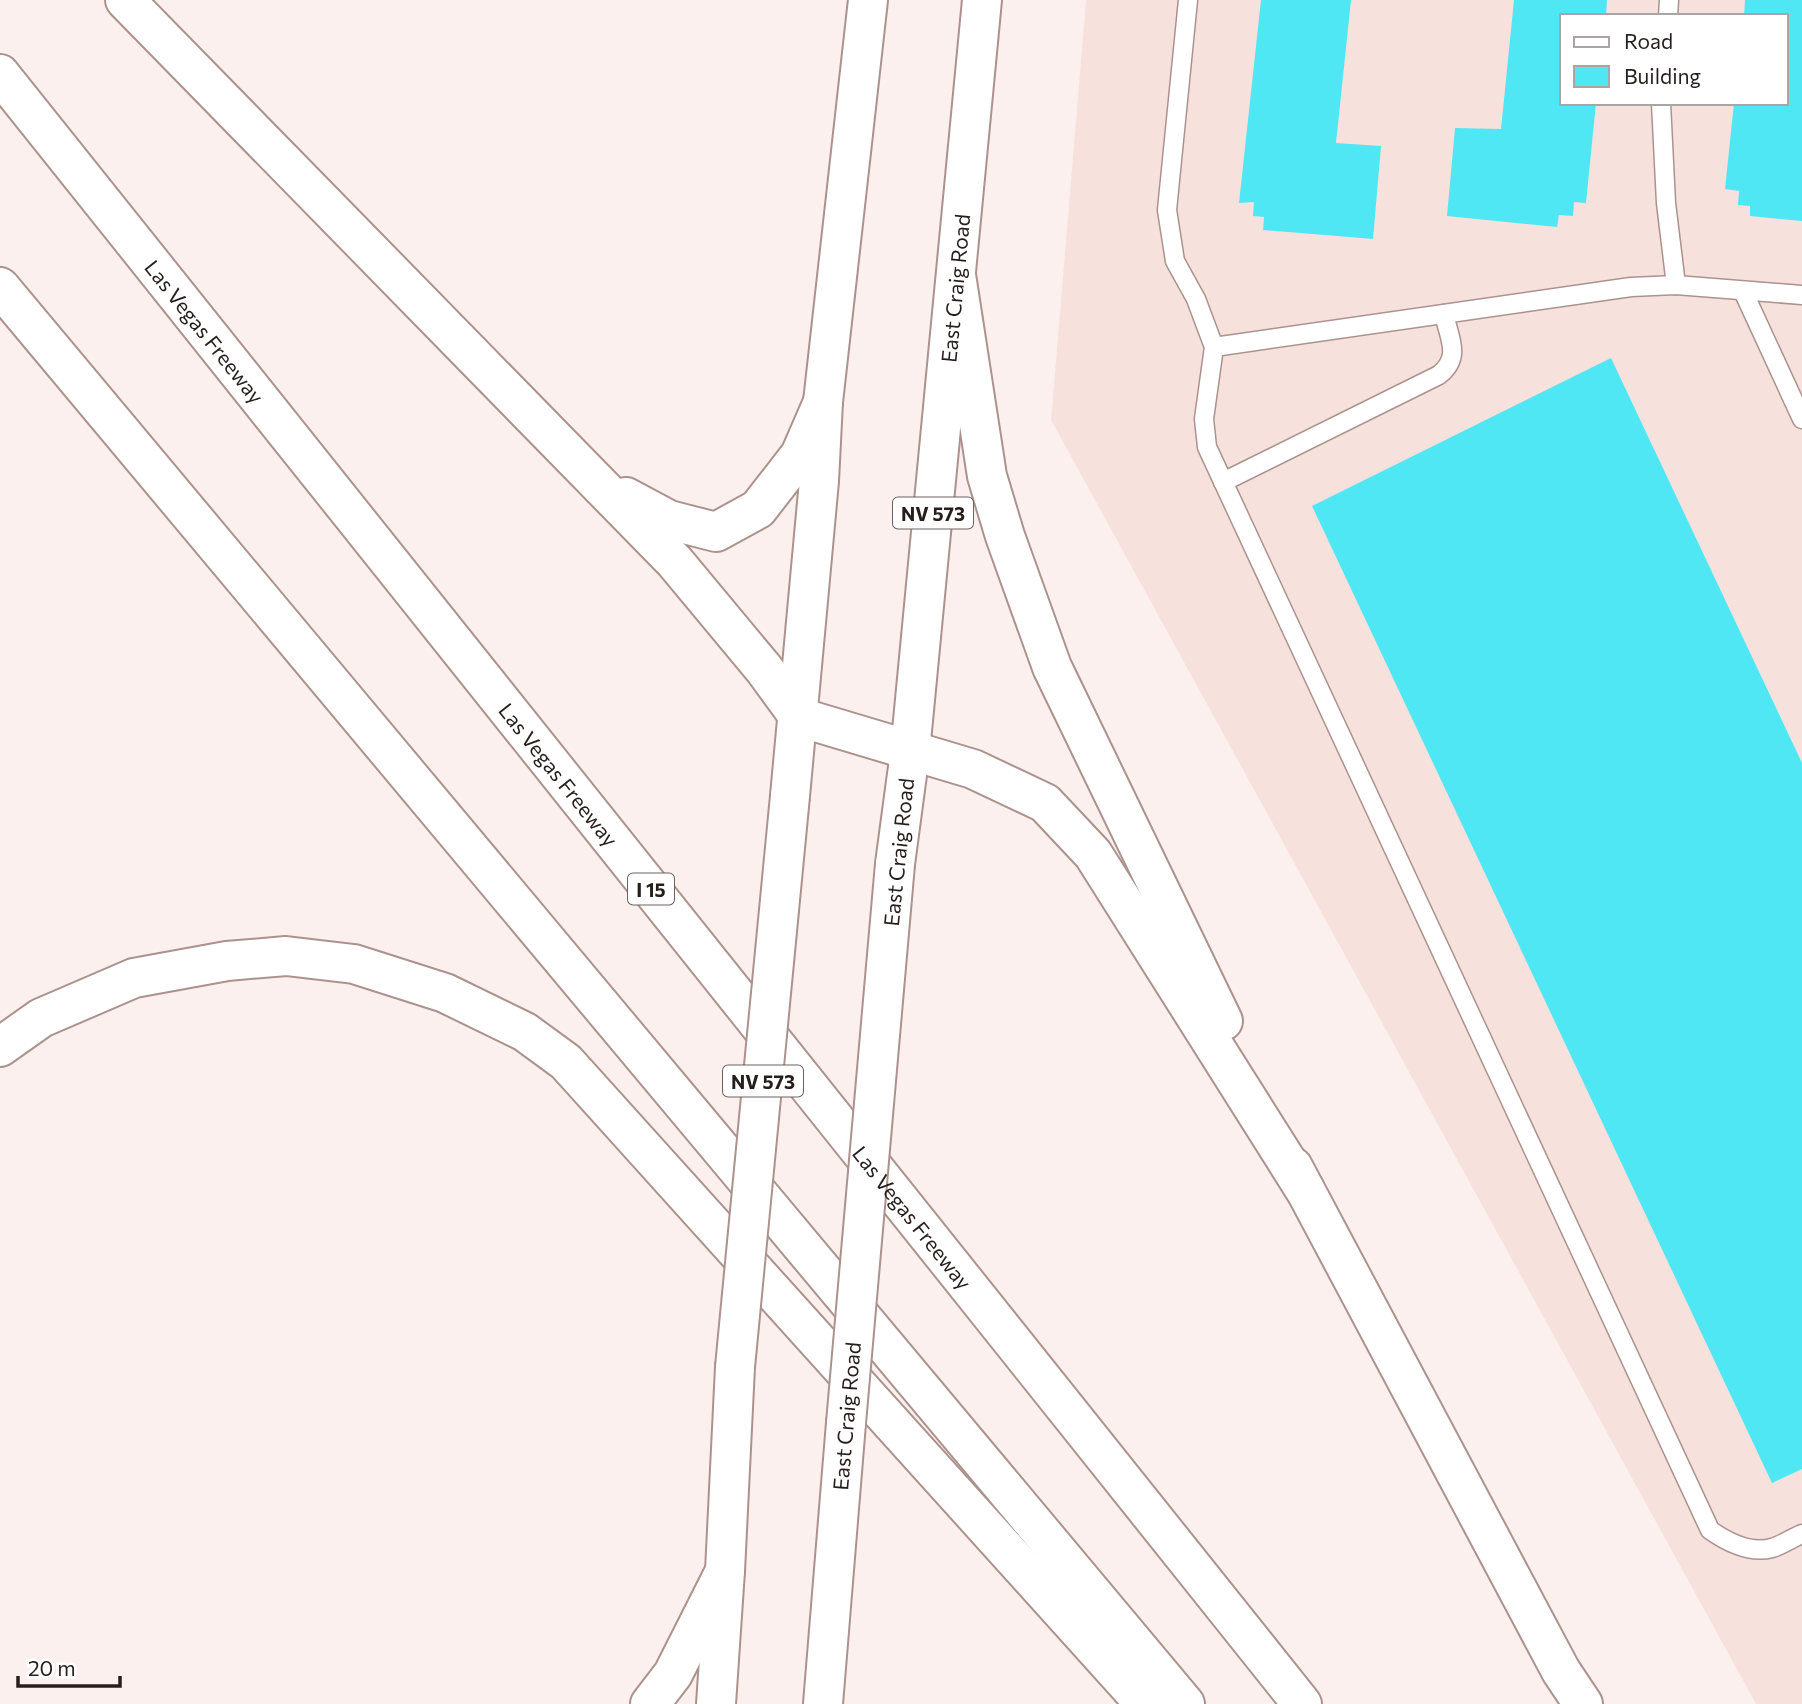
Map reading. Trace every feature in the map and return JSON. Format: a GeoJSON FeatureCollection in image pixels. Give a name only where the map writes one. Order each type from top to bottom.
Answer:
{"type":"FeatureCollection","features":[{"type":"Feature","properties":{"kind":"main road"},"geometry":{"type":"LineString","coordinates":[[125,0],[675,562],[764,669],[799,717],[973,769],[1045,803],[1093,854],[1305,1190]]}},
{"type":"Feature","properties":{"kind":"main road","name":"NV 573"},"geometry":{"type":"LineString","coordinates":[[716,1704],[735,1367],[799,717],[823,402],[868,0]]}},
{"type":"Feature","properties":{"kind":"main road","name":"East Craig Road"},"geometry":{"type":"LineString","coordinates":[[823,1704],[895,864],[910,752],[982,0]]}},
{"type":"Feature","properties":{"kind":"main road","name":"Las Vegas Freeway"},"geometry":{"type":"LineString","coordinates":[[0,74],[1302,1704]]}},
{"type":"Feature","properties":{"kind":"main road"},"geometry":{"type":"LineString","coordinates":[[956,275],[987,476],[1004,537],[1052,667],[1305,1190],[1561,1671],[1583,1704]]}},
{"type":"Feature","properties":{"kind":"main road"},"geometry":{"type":"LineString","coordinates":[[0,287],[1185,1704]]}},
{"type":"Feature","properties":{"kind":"main road"},"geometry":{"type":"LineString","coordinates":[[596,481],[668,520],[716,532],[758,509],[800,455],[823,402]]}},
{"type":"Feature","properties":{"kind":"main road"},"geometry":{"type":"LineString","coordinates":[[0,1047],[41,1017],[134,978],[228,961],[286,956],[354,964],[445,993],[525,1032],[566,1062],[1145,1704]]}},
{"type":"Feature","properties":{"kind":"main road"},"geometry":{"type":"LineString","coordinates":[[650,1704],[673,1674],[725,1571]]}},
{"type":"Feature","properties":{"kind":"lane"},"geometry":{"type":"LineString","coordinates":[[1188,0],[1167,210],[1175,261],[1196,299],[1214,347],[1204,419],[1207,447],[1710,1530],[1727,1542],[1750,1548],[1771,1548],[1802,1534]]}},
{"type":"Feature","properties":{"kind":"lane"},"geometry":{"type":"LineString","coordinates":[[1661,105],[1666,204],[1676,285]]}},
{"type":"Feature","properties":{"kind":"lane"},"geometry":{"type":"LineString","coordinates":[[1214,347],[1630,287],[1676,285],[1802,295]]}},
{"type":"Feature","properties":{"kind":"lane"},"geometry":{"type":"LineString","coordinates":[[1743,291],[1802,419]]}},
{"type":"Feature","properties":{"kind":"lane"},"geometry":{"type":"LineString","coordinates":[[1223,482],[1449,368],[1454,357],[1444,314]]}},
{"type":"Feature","properties":{"kind":"shaded area"},"geometry":{"type":"Polygon","coordinates":[[[1086,0],[1802,0],[1802,1704],[1756,1704],[1051,420],[1086,0]]]}},
{"type":"Feature","properties":{"kind":"building"},"geometry":{"type":"Polygon","coordinates":[[[1261,0],[1351,0],[1336,143],[1381,146],[1373,239],[1263,230],[1264,217],[1253,216],[1254,202],[1239,203],[1261,0]]]}},
{"type":"Feature","properties":{"kind":"building"},"geometry":{"type":"Polygon","coordinates":[[[1514,0],[1607,0],[1606,14],[1560,14],[1560,105],[1596,105],[1586,203],[1574,202],[1573,216],[1559,215],[1557,227],[1447,216],[1455,128],[1501,129],[1514,0]]]}},
{"type":"Feature","properties":{"kind":"building"},"geometry":{"type":"Polygon","coordinates":[[[1745,0],[1802,0],[1802,221],[1750,216],[1750,206],[1738,205],[1739,191],[1725,189],[1734,105],[1788,105],[1788,14],[1744,14],[1745,0]]]}},
{"type":"Feature","properties":{"kind":"building"},"geometry":{"type":"Polygon","coordinates":[[[1611,358],[1802,763],[1802,1469],[1772,1483],[1312,506],[1611,358]]]}}]}
